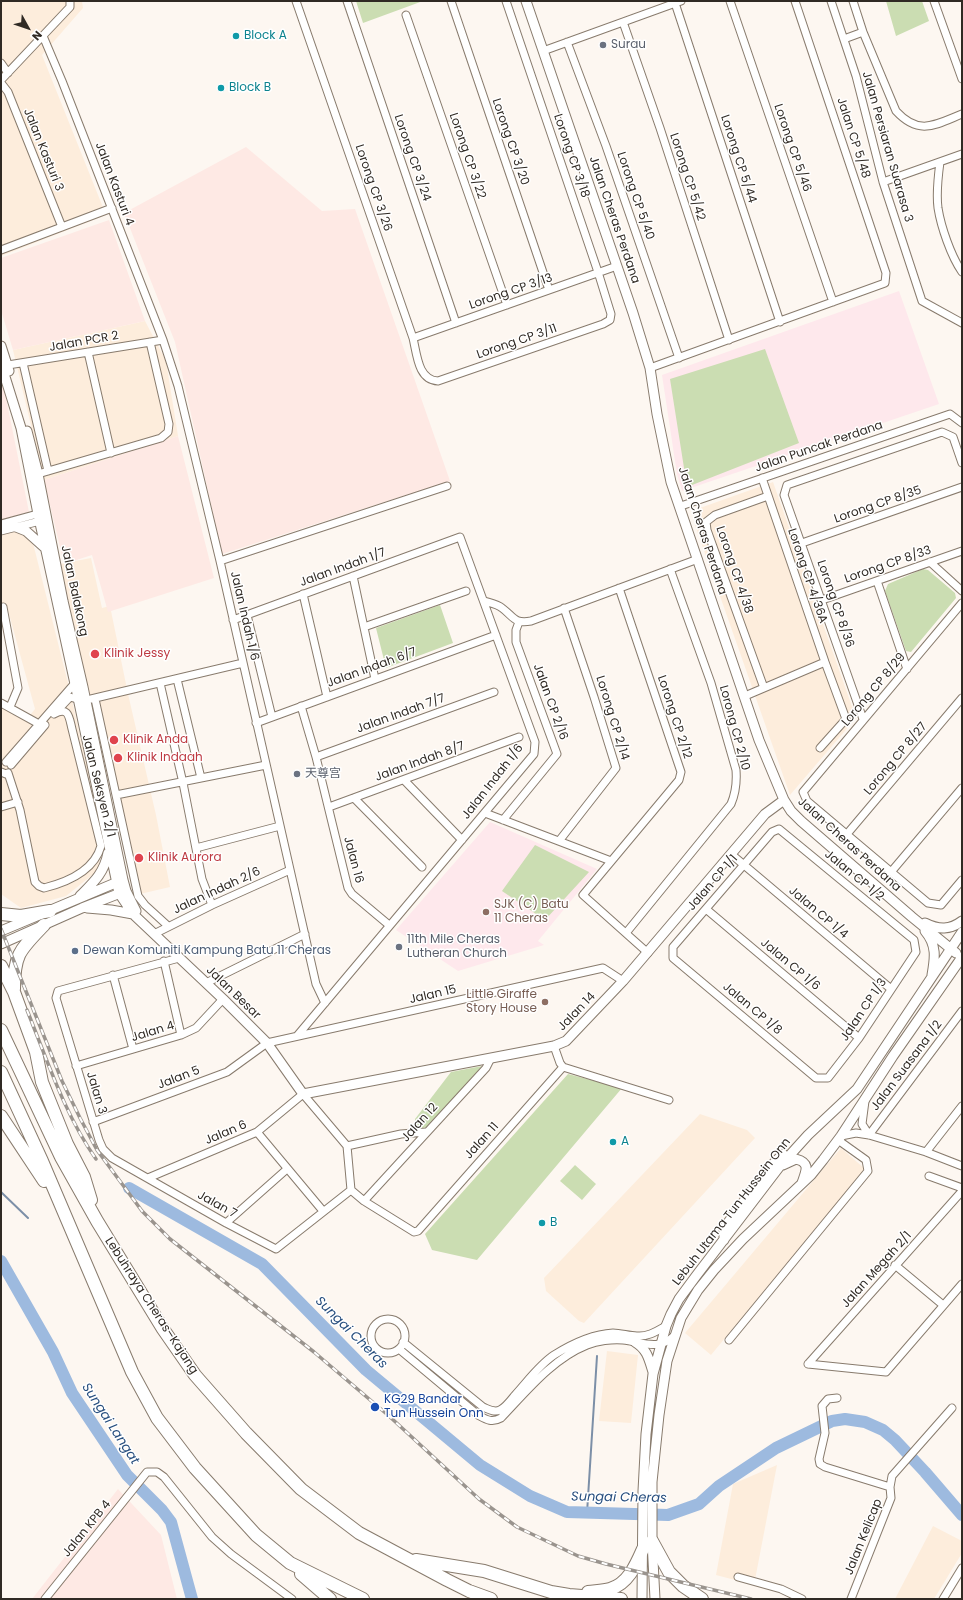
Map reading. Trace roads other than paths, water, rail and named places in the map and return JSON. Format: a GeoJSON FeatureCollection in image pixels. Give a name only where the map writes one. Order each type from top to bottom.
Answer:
{"type":"FeatureCollection","features":[{"type":"Feature","properties":{"kind":"highway"},"geometry":{"type":"LineString","coordinates":[[1,914],[21,916],[50,911]]}},
{"type":"Feature","properties":{"kind":"highway"},"geometry":{"type":"LineString","coordinates":[[14,992],[16,959],[24,946],[44,925]]}},
{"type":"Feature","properties":{"kind":"highway"},"geometry":{"type":"LineString","coordinates":[[1,966],[14,992],[36,1052],[42,1082],[67,1144],[84,1177],[97,1221]]}},
{"type":"Feature","properties":{"kind":"highway","name":"Lebuhraya Cheras–Kajang"},"geometry":{"type":"LineString","coordinates":[[1,1030],[61,1157],[97,1221],[163,1328],[195,1375],[246,1433],[300,1489],[358,1533],[469,1590],[492,1599]]}},
{"type":"Feature","properties":{"kind":"highway"},"geometry":{"type":"LineString","coordinates":[[1,1072],[61,1205],[132,1372],[157,1418],[195,1468],[256,1535],[330,1599]]}},
{"type":"Feature","properties":{"kind":"highway"},"geometry":{"type":"LineString","coordinates":[[1,1115],[61,1205]]}},
{"type":"Feature","properties":{"kind":"highway"},"geometry":{"type":"LineString","coordinates":[[652,1541],[669,1572],[683,1586],[702,1599]]}},
{"type":"Feature","properties":{"kind":"highway"},"geometry":{"type":"LineString","coordinates":[[569,1595],[611,1589],[622,1583],[634,1569],[642,1549]]}},
{"type":"Feature","properties":{"kind":"highway"},"geometry":{"type":"LineString","coordinates":[[405,1558],[484,1570],[540,1589],[569,1595],[621,1599]]}},
{"type":"Feature","properties":{"kind":"highway"},"geometry":{"type":"LineString","coordinates":[[290,1563],[363,1599]]}},
{"type":"Feature","properties":{"kind":"street"},"geometry":{"type":"LineString","coordinates":[[1,82],[70,7],[70,1]]}},
{"type":"Feature","properties":{"kind":"street","name":"Lorong CP 3/26"},"geometry":{"type":"LineString","coordinates":[[296,1],[413,338],[422,374],[430,381]]}},
{"type":"Feature","properties":{"kind":"street","name":"Lorong CP 3/24"},"geometry":{"type":"LineString","coordinates":[[347,1],[456,323]]}},
{"type":"Feature","properties":{"kind":"street","name":"Lorong CP 3/20"},"geometry":{"type":"LineString","coordinates":[[451,1],[549,290]]}},
{"type":"Feature","properties":{"kind":"street","name":"Lorong CP 3/18"},"geometry":{"type":"LineString","coordinates":[[506,1],[598,272],[611,314],[610,320]]}},
{"type":"Feature","properties":{"kind":"street","name":"Jalan Cheras Perdana"},"geometry":{"type":"LineString","coordinates":[[526,1],[617,266],[650,368],[657,414],[671,482],[759,740],[784,800],[791,811],[801,821],[912,916],[958,952]]}},
{"type":"Feature","properties":{"kind":"street","name":"Lorong CP 5/46"},"geometry":{"type":"LineString","coordinates":[[730,1],[833,302]]}},
{"type":"Feature","properties":{"kind":"street","name":"Jalan CP 5/48"},"geometry":{"type":"LineString","coordinates":[[795,1],[886,274],[885,283],[833,302]]}},
{"type":"Feature","properties":{"kind":"street","name":"Jalan Persiaran Suarasa 3"},"geometry":{"type":"LineString","coordinates":[[830,1],[856,76],[883,182],[922,301],[962,323]]}},
{"type":"Feature","properties":{"kind":"street"},"geometry":{"type":"LineString","coordinates":[[853,1],[863,32],[896,111],[904,120],[920,126],[933,126],[962,114]]}},
{"type":"Feature","properties":{"kind":"street"},"geometry":{"type":"LineString","coordinates":[[934,1],[962,79]]}},
{"type":"Feature","properties":{"kind":"street"},"geometry":{"type":"LineString","coordinates":[[543,51],[678,2]]}},
{"type":"Feature","properties":{"kind":"street","name":"Lorong CP 5/44"},"geometry":{"type":"LineString","coordinates":[[678,2],[780,322]]}},
{"type":"Feature","properties":{"kind":"street","name":"Lorong CP 3/22"},"geometry":{"type":"LineString","coordinates":[[406,15],[507,305]]}},
{"type":"Feature","properties":{"kind":"street","name":"Lorong CP 5/42"},"geometry":{"type":"LineString","coordinates":[[623,22],[662,135],[729,340]]}},
{"type":"Feature","properties":{"kind":"street"},"geometry":{"type":"LineString","coordinates":[[844,39],[863,32]]}},
{"type":"Feature","properties":{"kind":"street","name":"Jalan Kasturi 4"},"geometry":{"type":"LineString","coordinates":[[43,36],[163,340]]}},
{"type":"Feature","properties":{"kind":"street","name":"Lorong CP 5/40"},"geometry":{"type":"LineString","coordinates":[[567,42],[604,141],[679,358]]}},
{"type":"Feature","properties":{"kind":"street"},"geometry":{"type":"LineString","coordinates":[[1,63],[8,73]]}},
{"type":"Feature","properties":{"kind":"street","name":"Jalan Kasturi 3"},"geometry":{"type":"LineString","coordinates":[[1,82],[8,92],[62,227]]}},
{"type":"Feature","properties":{"kind":"street"},"geometry":{"type":"LineString","coordinates":[[883,182],[962,154]]}},
{"type":"Feature","properties":{"kind":"street"},"geometry":{"type":"LineString","coordinates":[[940,162],[937,185],[938,208],[956,263],[962,272]]}},
{"type":"Feature","properties":{"kind":"street"},"geometry":{"type":"LineString","coordinates":[[1,250],[112,208]]}},
{"type":"Feature","properties":{"kind":"street","name":"Lorong CP 3/13"},"geometry":{"type":"LineString","coordinates":[[413,338],[617,266]]}},
{"type":"Feature","properties":{"kind":"street"},"geometry":{"type":"LineString","coordinates":[[650,368],[833,302]]}},
{"type":"Feature","properties":{"kind":"street","name":"Lorong CP 3/11"},"geometry":{"type":"LineString","coordinates":[[430,381],[438,381],[603,324],[610,320]]}},
{"type":"Feature","properties":{"kind":"street","name":"Jalan PCR 2"},"geometry":{"type":"LineString","coordinates":[[4,365],[163,340]]}},
{"type":"Feature","properties":{"kind":"street","name":"Jalan Indah 1/6"},"geometry":{"type":"LineString","coordinates":[[163,340],[178,386],[220,561],[316,984],[325,1003]]}},
{"type":"Feature","properties":{"kind":"street"},"geometry":{"type":"LineString","coordinates":[[38,474],[161,438],[168,432],[169,424],[150,342]]}},
{"type":"Feature","properties":{"kind":"street","name":"Jalan Balakong"},"geometry":{"type":"LineString","coordinates":[[1,346],[4,365],[21,428],[87,700],[119,881]]}},
{"type":"Feature","properties":{"kind":"street"},"geometry":{"type":"LineString","coordinates":[[88,352],[111,453]]}},
{"type":"Feature","properties":{"kind":"street"},"geometry":{"type":"LineString","coordinates":[[23,363],[48,472]]}},
{"type":"Feature","properties":{"kind":"street","name":"Jalan Balakong"},"geometry":{"type":"LineString","coordinates":[[4,365],[24,416],[38,474],[45,548],[75,683],[87,700],[109,849],[119,881]]}},
{"type":"Feature","properties":{"kind":"street","name":"Jalan Puncak Perdana"},"geometry":{"type":"LineString","coordinates":[[680,506],[950,414],[962,423]]}},
{"type":"Feature","properties":{"kind":"street","name":"Lorong CP 8/36"},"geometry":{"type":"LineString","coordinates":[[863,719],[784,495],[787,485],[942,432],[953,437],[962,463]]}},
{"type":"Feature","properties":{"kind":"street","name":"Lorong CP 4/36A"},"geometry":{"type":"LineString","coordinates":[[762,478],[846,719],[820,748]]}},
{"type":"Feature","properties":{"kind":"street","name":"Jalan Indah 1/6"},"geometry":{"type":"LineString","coordinates":[[220,561],[447,486]]}},
{"type":"Feature","properties":{"kind":"street","name":"Lorong CP 8/35"},"geometry":{"type":"LineString","coordinates":[[802,543],[962,487]]}},
{"type":"Feature","properties":{"kind":"street","name":"Lorong CP 4/38"},"geometry":{"type":"LineString","coordinates":[[764,688],[707,530],[706,522],[715,515],[768,496]]}},
{"type":"Feature","properties":{"kind":"street"},"geometry":{"type":"LineString","coordinates":[[1,524],[42,517]]}},
{"type":"Feature","properties":{"kind":"street"},"geometry":{"type":"LineString","coordinates":[[1,531],[42,517]]}},
{"type":"Feature","properties":{"kind":"street"},"geometry":{"type":"LineString","coordinates":[[16,527],[26,531],[45,548]]}},
{"type":"Feature","properties":{"kind":"street","name":"Jalan Indah 1/6"},"geometry":{"type":"LineString","coordinates":[[297,1036],[534,754],[535,742],[460,537]]}},
{"type":"Feature","properties":{"kind":"street","name":"Jalan Indah 1/7"},"geometry":{"type":"LineString","coordinates":[[233,620],[460,537]]}},
{"type":"Feature","properties":{"kind":"street","name":"Lorong CP 8/33"},"geometry":{"type":"LineString","coordinates":[[822,600],[962,551]]}},
{"type":"Feature","properties":{"kind":"street"},"geometry":{"type":"LineString","coordinates":[[484,601],[496,604],[503,608],[519,622],[531,621],[698,559]]}},
{"type":"Feature","properties":{"kind":"street"},"geometry":{"type":"LineString","coordinates":[[930,562],[962,591]]}},
{"type":"Feature","properties":{"kind":"street","name":"Lorong CP 2/10"},"geometry":{"type":"LineString","coordinates":[[626,933],[731,804],[735,795],[737,784],[736,770],[711,683],[670,570]]}},
{"type":"Feature","properties":{"kind":"street"},"geometry":{"type":"LineString","coordinates":[[353,576],[375,679]]}},
{"type":"Feature","properties":{"kind":"street"},"geometry":{"type":"LineString","coordinates":[[877,581],[907,669]]}},
{"type":"Feature","properties":{"kind":"street","name":"Lorong CP 2/12"},"geometry":{"type":"LineString","coordinates":[[619,588],[681,772],[679,780],[583,895],[626,933]]}},
{"type":"Feature","properties":{"kind":"street"},"geometry":{"type":"LineString","coordinates":[[364,627],[466,591]]}},
{"type":"Feature","properties":{"kind":"street"},"geometry":{"type":"LineString","coordinates":[[303,594],[326,697]]}},
{"type":"Feature","properties":{"kind":"street","name":"Lorong CP 8/29"},"geometry":{"type":"LineString","coordinates":[[847,834],[807,801],[803,792],[962,603]]}},
{"type":"Feature","properties":{"kind":"street"},"geometry":{"type":"LineString","coordinates":[[1,608],[3,607],[18,688],[10,707]]}},
{"type":"Feature","properties":{"kind":"street","name":"Lorong CP 2/14"},"geometry":{"type":"LineString","coordinates":[[558,841],[616,768],[594,696],[564,608]]}},
{"type":"Feature","properties":{"kind":"street"},"geometry":{"type":"LineString","coordinates":[[247,615],[272,717]]}},
{"type":"Feature","properties":{"kind":"street","name":"Jalan CP 2/16"},"geometry":{"type":"LineString","coordinates":[[503,820],[557,754],[516,642],[516,630],[519,622]]}},
{"type":"Feature","properties":{"kind":"street","name":"Jalan Indah 6/7"},"geometry":{"type":"LineString","coordinates":[[256,723],[496,635]]}},
{"type":"Feature","properties":{"kind":"street"},"geometry":{"type":"LineString","coordinates":[[745,696],[825,662]]}},
{"type":"Feature","properties":{"kind":"street"},"geometry":{"type":"LineString","coordinates":[[6,764],[70,697],[87,700],[243,663]]}},
{"type":"Feature","properties":{"kind":"street"},"geometry":{"type":"LineString","coordinates":[[177,679],[201,778]]}},
{"type":"Feature","properties":{"kind":"street"},"geometry":{"type":"LineString","coordinates":[[6,764],[75,683]]}},
{"type":"Feature","properties":{"kind":"street"},"geometry":{"type":"LineString","coordinates":[[160,683],[204,885],[212,905]]}},
{"type":"Feature","properties":{"kind":"street","name":"Jalan Indah 7/7"},"geometry":{"type":"LineString","coordinates":[[316,758],[494,692]]}},
{"type":"Feature","properties":{"kind":"street","name":"Lorong CP 8/27"},"geometry":{"type":"LineString","coordinates":[[847,834],[962,698]]}},
{"type":"Feature","properties":{"kind":"street"},"geometry":{"type":"LineString","coordinates":[[87,700],[116,796],[138,896],[145,905],[168,926]]}},
{"type":"Feature","properties":{"kind":"street"},"geometry":{"type":"LineString","coordinates":[[1,703],[39,724]]}},
{"type":"Feature","properties":{"kind":"street","name":"Jalan 16"},"geometry":{"type":"LineString","coordinates":[[301,706],[329,807],[348,888],[352,894],[389,925]]}},
{"type":"Feature","properties":{"kind":"street","name":"Jalan Seksyen 2/1"},"geometry":{"type":"LineString","coordinates":[[54,714],[61,710],[65,711],[67,714],[101,846],[99,854],[82,874]]}},
{"type":"Feature","properties":{"kind":"street","name":"Jalan Indah 8/7"},"geometry":{"type":"LineString","coordinates":[[329,807],[519,737]]}},
{"type":"Feature","properties":{"kind":"street"},"geometry":{"type":"LineString","coordinates":[[6,764],[11,769],[5,772],[18,802],[35,882],[44,888],[82,874],[90,886]]}},
{"type":"Feature","properties":{"kind":"street"},"geometry":{"type":"LineString","coordinates":[[116,796],[266,765]]}},
{"type":"Feature","properties":{"kind":"street"},"geometry":{"type":"LineString","coordinates":[[404,780],[462,840]]}},
{"type":"Feature","properties":{"kind":"street"},"geometry":{"type":"LineString","coordinates":[[891,872],[962,788]]}},
{"type":"Feature","properties":{"kind":"street"},"geometry":{"type":"LineString","coordinates":[[354,798],[422,867]]}},
{"type":"Feature","properties":{"kind":"street","name":"Jalan 14"},"geometry":{"type":"LineString","coordinates":[[303,1094],[554,1046],[566,1041],[624,981],[764,814],[784,800]]}},
{"type":"Feature","properties":{"kind":"street"},"geometry":{"type":"LineString","coordinates":[[1,807],[18,802]]}},
{"type":"Feature","properties":{"kind":"street"},"geometry":{"type":"LineString","coordinates":[[485,813],[611,861]]}},
{"type":"Feature","properties":{"kind":"street"},"geometry":{"type":"LineString","coordinates":[[196,848],[280,826]]}},
{"type":"Feature","properties":{"kind":"street","name":"Jalan CP 1/1"},"geometry":{"type":"LineString","coordinates":[[673,958],[674,947],[772,832],[779,829]]}},
{"type":"Feature","properties":{"kind":"street","name":"Jalan CP 1/2"},"geometry":{"type":"LineString","coordinates":[[779,829],[914,940]]}},
{"type":"Feature","properties":{"kind":"street"},"geometry":{"type":"LineString","coordinates":[[847,834],[928,903],[941,905],[962,880]]}},
{"type":"Feature","properties":{"kind":"street"},"geometry":{"type":"LineString","coordinates":[[79,904],[106,864],[109,849]]}},
{"type":"Feature","properties":{"kind":"street","name":"Jalan CP 1/4"},"geometry":{"type":"LineString","coordinates":[[731,854],[891,989]]}},
{"type":"Feature","properties":{"kind":"street","name":"Jalan Indah 2/6"},"geometry":{"type":"LineString","coordinates":[[154,934],[212,905],[290,870]]}},
{"type":"Feature","properties":{"kind":"street"},"geometry":{"type":"LineString","coordinates":[[1,931],[50,911],[79,904],[122,892],[119,881],[79,904],[44,925],[1,944]]}},
{"type":"Feature","properties":{"kind":"street","name":"Jalan Besar"},"geometry":{"type":"LineString","coordinates":[[122,892],[135,916],[223,999],[267,1044],[303,1094]]}},
{"type":"Feature","properties":{"kind":"street"},"geometry":{"type":"LineString","coordinates":[[79,904],[135,916]]}},
{"type":"Feature","properties":{"kind":"street","name":"Jalan CP 1/6"},"geometry":{"type":"LineString","coordinates":[[706,909],[859,1038]]}},
{"type":"Feature","properties":{"kind":"street"},"geometry":{"type":"LineString","coordinates":[[912,916],[933,927],[941,929],[956,926],[962,921]]}},
{"type":"Feature","properties":{"kind":"street"},"geometry":{"type":"LineString","coordinates":[[912,916],[929,937],[935,950],[931,979]]}},
{"type":"Feature","properties":{"kind":"street","name":"Lebuh Utama Tun Hussein Onn"},"geometry":{"type":"LineString","coordinates":[[655,1599],[652,1541],[652,1482],[659,1415],[664,1376],[675,1336],[690,1302],[714,1270],[742,1239],[811,1176],[839,1138],[937,993],[958,952],[962,932]]}},
{"type":"Feature","properties":{"kind":"street"},"geometry":{"type":"LineString","coordinates":[[626,933],[648,952]]}},
{"type":"Feature","properties":{"kind":"street"},"geometry":{"type":"LineString","coordinates":[[206,983],[305,934]]}},
{"type":"Feature","properties":{"kind":"street","name":"Jalan CP 1/3"},"geometry":{"type":"LineString","coordinates":[[816,1078],[828,1078],[859,1038],[916,952],[914,940]]}},
{"type":"Feature","properties":{"kind":"street","name":"Lebuh Utama Tun Hussein Onn"},"geometry":{"type":"LineString","coordinates":[[642,1599],[642,1509],[646,1434],[653,1374],[666,1326],[680,1299],[780,1166],[808,1135],[849,1097],[864,1079],[931,979],[958,952]]}},
{"type":"Feature","properties":{"kind":"street"},"geometry":{"type":"LineString","coordinates":[[133,1050],[113,975],[179,958]]}},
{"type":"Feature","properties":{"kind":"street","name":"Jalan CP 1/8"},"geometry":{"type":"LineString","coordinates":[[673,958],[816,1078]]}},
{"type":"Feature","properties":{"kind":"street"},"geometry":{"type":"LineString","coordinates":[[164,961],[181,1035]]}},
{"type":"Feature","properties":{"kind":"street","name":"Jalan 15"},"geometry":{"type":"LineString","coordinates":[[267,1044],[603,968],[624,981]]}},
{"type":"Feature","properties":{"kind":"street","name":"Jalan 3"},"geometry":{"type":"LineString","coordinates":[[113,975],[58,991],[56,998],[99,1140],[107,1154],[148,1178]]}},
{"type":"Feature","properties":{"kind":"street","name":"Jalan 4"},"geometry":{"type":"LineString","coordinates":[[76,1066],[181,1035],[196,1028],[223,999]]}},
{"type":"Feature","properties":{"kind":"street","name":"Jalan Suasana 1/2"},"geometry":{"type":"LineString","coordinates":[[869,1135],[962,1011]]}},
{"type":"Feature","properties":{"kind":"street","name":"Jalan 5"},"geometry":{"type":"LineString","coordinates":[[93,1122],[227,1072],[267,1044]]}},
{"type":"Feature","properties":{"kind":"street"},"geometry":{"type":"LineString","coordinates":[[554,1046],[563,1067],[669,1100]]}},
{"type":"Feature","properties":{"kind":"street","name":"Jalan 12"},"geometry":{"type":"LineString","coordinates":[[364,1201],[486,1068],[491,1058]]}},
{"type":"Feature","properties":{"kind":"street","name":"Jalan 11"},"geometry":{"type":"LineString","coordinates":[[364,1201],[409,1230],[414,1232],[418,1230],[563,1067]]}},
{"type":"Feature","properties":{"kind":"street"},"geometry":{"type":"LineString","coordinates":[[303,1094],[347,1146],[351,1190],[364,1201]]}},
{"type":"Feature","properties":{"kind":"street","name":"Jalan 6"},"geometry":{"type":"LineString","coordinates":[[148,1178],[257,1132],[303,1094]]}},
{"type":"Feature","properties":{"kind":"street"},"geometry":{"type":"LineString","coordinates":[[724,1240],[724,1228],[770,1167],[829,1108],[849,1097]]}},
{"type":"Feature","properties":{"kind":"street"},"geometry":{"type":"LineString","coordinates":[[865,1098],[862,1124],[869,1135]]}},
{"type":"Feature","properties":{"kind":"street"},"geometry":{"type":"LineString","coordinates":[[926,1152],[962,1106]]}},
{"type":"Feature","properties":{"kind":"street"},"geometry":{"type":"LineString","coordinates":[[257,1132],[323,1211],[351,1190]]}},
{"type":"Feature","properties":{"kind":"street"},"geometry":{"type":"LineString","coordinates":[[347,1146],[401,1134],[426,1132]]}},
{"type":"Feature","properties":{"kind":"street"},"geometry":{"type":"LineString","coordinates":[[839,1138],[856,1132],[926,1152],[962,1166]]}},
{"type":"Feature","properties":{"kind":"street"},"geometry":{"type":"LineString","coordinates":[[728,1340],[868,1171],[866,1160],[839,1138]]}},
{"type":"Feature","properties":{"kind":"street"},"geometry":{"type":"LineString","coordinates":[[780,1166],[796,1159],[804,1162],[806,1166],[806,1173],[801,1184]]}},
{"type":"Feature","properties":{"kind":"street"},"geometry":{"type":"LineString","coordinates":[[226,1223],[287,1169]]}},
{"type":"Feature","properties":{"kind":"street"},"geometry":{"type":"LineString","coordinates":[[929,1176],[962,1189]]}},
{"type":"Feature","properties":{"kind":"street","name":"Jalan 7"},"geometry":{"type":"LineString","coordinates":[[148,1178],[226,1223],[276,1249],[323,1211]]}},
{"type":"Feature","properties":{"kind":"street","name":"Jalan Megah 2/1"},"geometry":{"type":"LineString","coordinates":[[943,1305],[886,1372],[808,1364],[962,1189]]}},
{"type":"Feature","properties":{"kind":"street"},"geometry":{"type":"LineString","coordinates":[[895,1266],[943,1305],[962,1284]]}},
{"type":"Feature","properties":{"kind":"street"},"geometry":{"type":"LineString","coordinates":[[386,1318],[396,1321],[403,1329],[405,1334],[399,1349],[388,1353],[377,1349],[371,1340],[372,1328],[380,1320],[386,1318]]}},
{"type":"Feature","properties":{"kind":"street"},"geometry":{"type":"LineString","coordinates":[[403,1342],[483,1407],[491,1411],[500,1410],[543,1364],[562,1350],[604,1334],[613,1333],[648,1336],[666,1326]]}},
{"type":"Feature","properties":{"kind":"street"},"geometry":{"type":"LineString","coordinates":[[399,1349],[478,1415],[488,1421],[496,1421],[501,1418],[536,1382],[565,1356],[588,1345],[609,1340],[661,1344],[669,1341],[675,1336]]}},
{"type":"Feature","properties":{"kind":"street"},"geometry":{"type":"LineString","coordinates":[[635,1342],[642,1346],[646,1352],[653,1374]]}},
{"type":"Feature","properties":{"kind":"street"},"geometry":{"type":"LineString","coordinates":[[837,1398],[828,1399],[822,1406],[825,1433],[819,1459],[820,1464],[825,1468],[890,1488]]}},
{"type":"Feature","properties":{"kind":"street","name":"Jalan Kelicap"},"geometry":{"type":"LineString","coordinates":[[851,1599],[891,1498],[890,1488],[892,1476],[952,1408]]}},
{"type":"Feature","properties":{"kind":"street","name":"Jalan KPB 4"},"geometry":{"type":"LineString","coordinates":[[45,1599],[147,1472],[157,1472],[164,1477],[212,1537],[231,1554],[292,1599]]}},
{"type":"Feature","properties":{"kind":"street"},"geometry":{"type":"LineString","coordinates":[[942,1599],[962,1568]]}},
{"type":"Feature","properties":{"kind":"street"},"geometry":{"type":"LineString","coordinates":[[738,1577],[781,1589],[802,1599]]}},
{"type":"Feature","properties":{"kind":"waterway","name":"Sungai Cheras"},"geometry":{"type":"LineString","coordinates":[[129,1188],[262,1264],[366,1370],[480,1465],[530,1496],[567,1512],[668,1515],[699,1504],[719,1486],[776,1448],[832,1421],[845,1419],[865,1422],[883,1430],[895,1440],[925,1472],[962,1515]]}},
{"type":"Feature","properties":{"kind":"waterway","name":"Sungai Cheras"},"geometry":{"type":"LineString","coordinates":[[1,1192],[28,1218]]}},
{"type":"Feature","properties":{"kind":"waterway","name":"Sungai Langat"},"geometry":{"type":"LineString","coordinates":[[1,1261],[53,1352],[72,1393],[127,1475],[162,1510],[171,1522],[192,1599]]}},
{"type":"Feature","properties":{"kind":"waterway"},"geometry":{"type":"LineString","coordinates":[[587,1513],[597,1356]]}},
{"type":"Feature","properties":{"kind":"railway"},"geometry":{"type":"LineString","coordinates":[[1,929],[62,1081],[97,1150],[142,1211],[170,1239],[314,1352],[389,1416],[479,1499],[517,1527],[578,1556],[751,1599]]}},
{"type":"Feature","properties":{"kind":"railway"},"geometry":{"type":"LineString","coordinates":[[27,1010],[49,1068],[66,1106],[96,1159]]}},
{"type":"Feature","properties":{"kind":"place","name":"Block A"},"geometry":{"type":"Point","coordinates":[236,36]}},
{"type":"Feature","properties":{"kind":"place","name":"Surau"},"geometry":{"type":"Point","coordinates":[603,45]}},
{"type":"Feature","properties":{"kind":"place","name":"Block B"},"geometry":{"type":"Point","coordinates":[221,88]}},
{"type":"Feature","properties":{"kind":"place","name":"Klinik Jessy"},"geometry":{"type":"Point","coordinates":[95,654]}},
{"type":"Feature","properties":{"kind":"place","name":"Klinik Anda"},"geometry":{"type":"Point","coordinates":[114,740]}},
{"type":"Feature","properties":{"kind":"place","name":"Klinik Indaah"},"geometry":{"type":"Point","coordinates":[118,758]}},
{"type":"Feature","properties":{"kind":"place","name":"天尊宫"},"geometry":{"type":"Point","coordinates":[297,774]}},
{"type":"Feature","properties":{"kind":"place","name":"Klinik Aurora"},"geometry":{"type":"Point","coordinates":[139,858]}},
{"type":"Feature","properties":{"kind":"place","name":"SJK (C) Batu 11 Cheras"},"geometry":{"type":"Point","coordinates":[486,912]}},
{"type":"Feature","properties":{"kind":"place","name":"11th Mile Cheras Lutheran Church"},"geometry":{"type":"Point","coordinates":[399,947]}},
{"type":"Feature","properties":{"kind":"place","name":"Dewan Komuniti Kampung Batu 11 Cheras"},"geometry":{"type":"Point","coordinates":[75,951]}},
{"type":"Feature","properties":{"kind":"place","name":"Little Giraffe Story House"},"geometry":{"type":"Point","coordinates":[545,1002]}},
{"type":"Feature","properties":{"kind":"place","name":"A"},"geometry":{"type":"Point","coordinates":[613,1142]}},
{"type":"Feature","properties":{"kind":"place","name":"B"},"geometry":{"type":"Point","coordinates":[542,1223]}},
{"type":"Feature","properties":{"kind":"place","name":"KG29 Bandar Tun Hussein Onn"},"geometry":{"type":"Point","coordinates":[375,1407]}}]}
